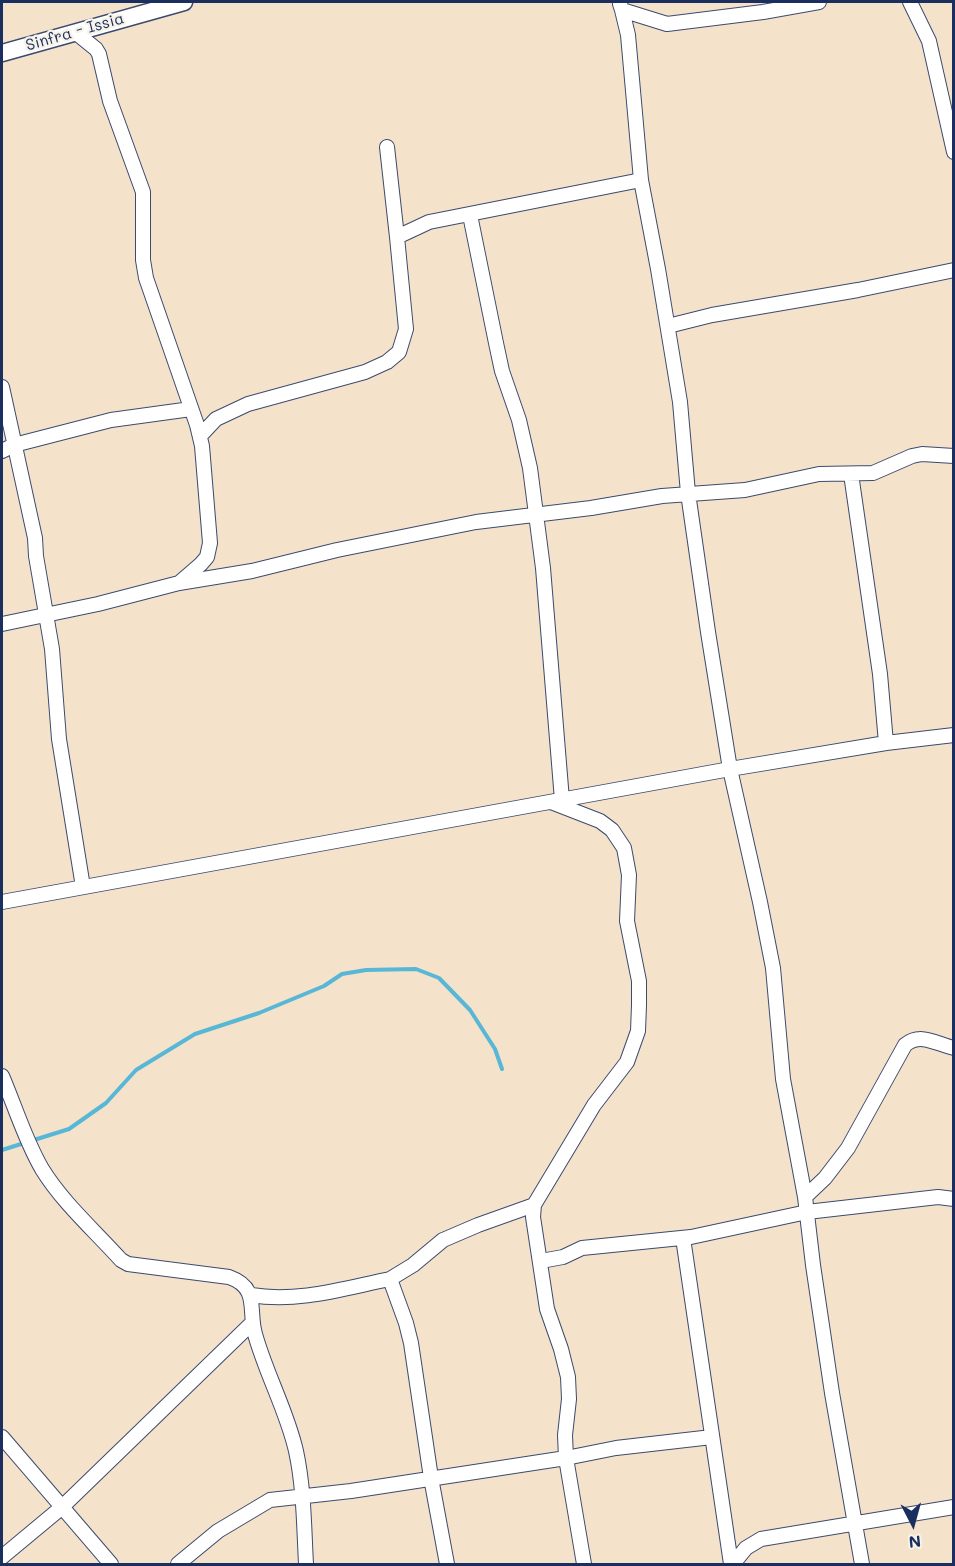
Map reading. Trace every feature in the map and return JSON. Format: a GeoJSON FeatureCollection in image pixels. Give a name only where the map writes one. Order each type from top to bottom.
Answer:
{"type":"FeatureCollection","features":[{"type":"Feature","properties":{"kind":"main road","name":"Sinfra - Issia"},"geometry":{"type":"LineString","coordinates":[[2,53],[184,2]]}},
{"type":"Feature","properties":{"kind":"street"},"geometry":{"type":"LineString","coordinates":[[620,6],[667,24],[763,12],[819,2]]}},
{"type":"Feature","properties":{"kind":"street"},"geometry":{"type":"LineString","coordinates":[[910,2],[929,41],[951,129],[954,152]]}},
{"type":"Feature","properties":{"kind":"street"},"geometry":{"type":"LineString","coordinates":[[620,6],[628,34],[641,180],[680,402],[688,493],[708,632],[730,769],[773,968],[783,1079],[805,1197],[832,1393],[862,1564]]}},
{"type":"Feature","properties":{"kind":"street"},"geometry":{"type":"LineString","coordinates":[[75,32],[99,54],[110,101],[141,183],[144,201],[144,268],[200,436],[210,543],[207,557],[179,583]]}},
{"type":"Feature","properties":{"kind":"street"},"geometry":{"type":"LineString","coordinates":[[200,436],[216,419],[248,404],[365,372],[387,362],[399,352],[406,329],[406,319],[387,147]]}},
{"type":"Feature","properties":{"kind":"street"},"geometry":{"type":"LineString","coordinates":[[397,237],[429,222],[641,180]]}},
{"type":"Feature","properties":{"kind":"street"},"geometry":{"type":"LineString","coordinates":[[470,215],[500,362],[525,439],[537,514],[555,801]]}},
{"type":"Feature","properties":{"kind":"street"},"geometry":{"type":"LineString","coordinates":[[668,326],[712,315],[858,290],[954,270]]}},
{"type":"Feature","properties":{"kind":"street"},"geometry":{"type":"LineString","coordinates":[[2,387],[8,448],[35,537],[53,662],[57,725],[83,887]]}},
{"type":"Feature","properties":{"kind":"street"},"geometry":{"type":"LineString","coordinates":[[8,448],[111,420],[191,409]]}},
{"type":"Feature","properties":{"kind":"street"},"geometry":{"type":"LineString","coordinates":[[2,624],[47,616],[179,583],[252,571],[337,550],[476,522],[688,493],[745,490],[819,474],[873,472],[922,454],[954,456]]}},
{"type":"Feature","properties":{"kind":"street"},"geometry":{"type":"LineString","coordinates":[[851,474],[880,674],[886,743]]}},
{"type":"Feature","properties":{"kind":"street"},"geometry":{"type":"LineString","coordinates":[[2,902],[730,769],[886,743],[954,735]]}},
{"type":"Feature","properties":{"kind":"street"},"geometry":{"type":"LineString","coordinates":[[555,801],[600,821],[612,830],[624,848],[629,875],[627,921],[639,981],[638,1031],[627,1062],[594,1105],[534,1205],[533,1217],[547,1309],[568,1377],[569,1398],[565,1435],[584,1564]]}},
{"type":"Feature","properties":{"kind":"street"},"geometry":{"type":"LineString","coordinates":[[805,1197],[825,1178],[848,1148],[905,1045],[918,1038],[923,1038],[954,1048]]}},
{"type":"Feature","properties":{"kind":"street"},"geometry":{"type":"LineString","coordinates":[[2,1076],[43,1171],[79,1215],[121,1260],[128,1264],[229,1277],[239,1282],[251,1295],[273,1299],[295,1297],[390,1279],[413,1265],[443,1240],[534,1205]]}},
{"type":"Feature","properties":{"kind":"street"},"geometry":{"type":"LineString","coordinates":[[541,1261],[563,1257],[582,1248],[683,1238],[807,1212],[938,1197],[954,1198]]}},
{"type":"Feature","properties":{"kind":"street"},"geometry":{"type":"LineString","coordinates":[[683,1238],[732,1564]]}},
{"type":"Feature","properties":{"kind":"street"},"geometry":{"type":"LineString","coordinates":[[390,1279],[406,1323],[447,1564]]}},
{"type":"Feature","properties":{"kind":"street"},"geometry":{"type":"LineString","coordinates":[[251,1295],[252,1323],[259,1349],[293,1440],[303,1496],[306,1564]]}},
{"type":"Feature","properties":{"kind":"street"},"geometry":{"type":"LineString","coordinates":[[2,1557],[61,1508],[252,1323]]}},
{"type":"Feature","properties":{"kind":"street"},"geometry":{"type":"LineString","coordinates":[[2,1437],[111,1564]]}},
{"type":"Feature","properties":{"kind":"street"},"geometry":{"type":"LineString","coordinates":[[178,1564],[218,1531],[260,1504],[279,1498],[351,1491],[657,1442],[712,1437]]}},
{"type":"Feature","properties":{"kind":"street"},"geometry":{"type":"LineString","coordinates":[[732,1564],[746,1548],[761,1539],[954,1507]]}},
{"type":"Feature","properties":{"kind":"waterway"},"geometry":{"type":"LineString","coordinates":[[2,1150],[69,1129],[106,1103],[136,1070],[195,1034],[259,1013],[324,986],[342,974],[366,970],[416,969],[439,978],[470,1010],[495,1049],[502,1069]]}}]}
